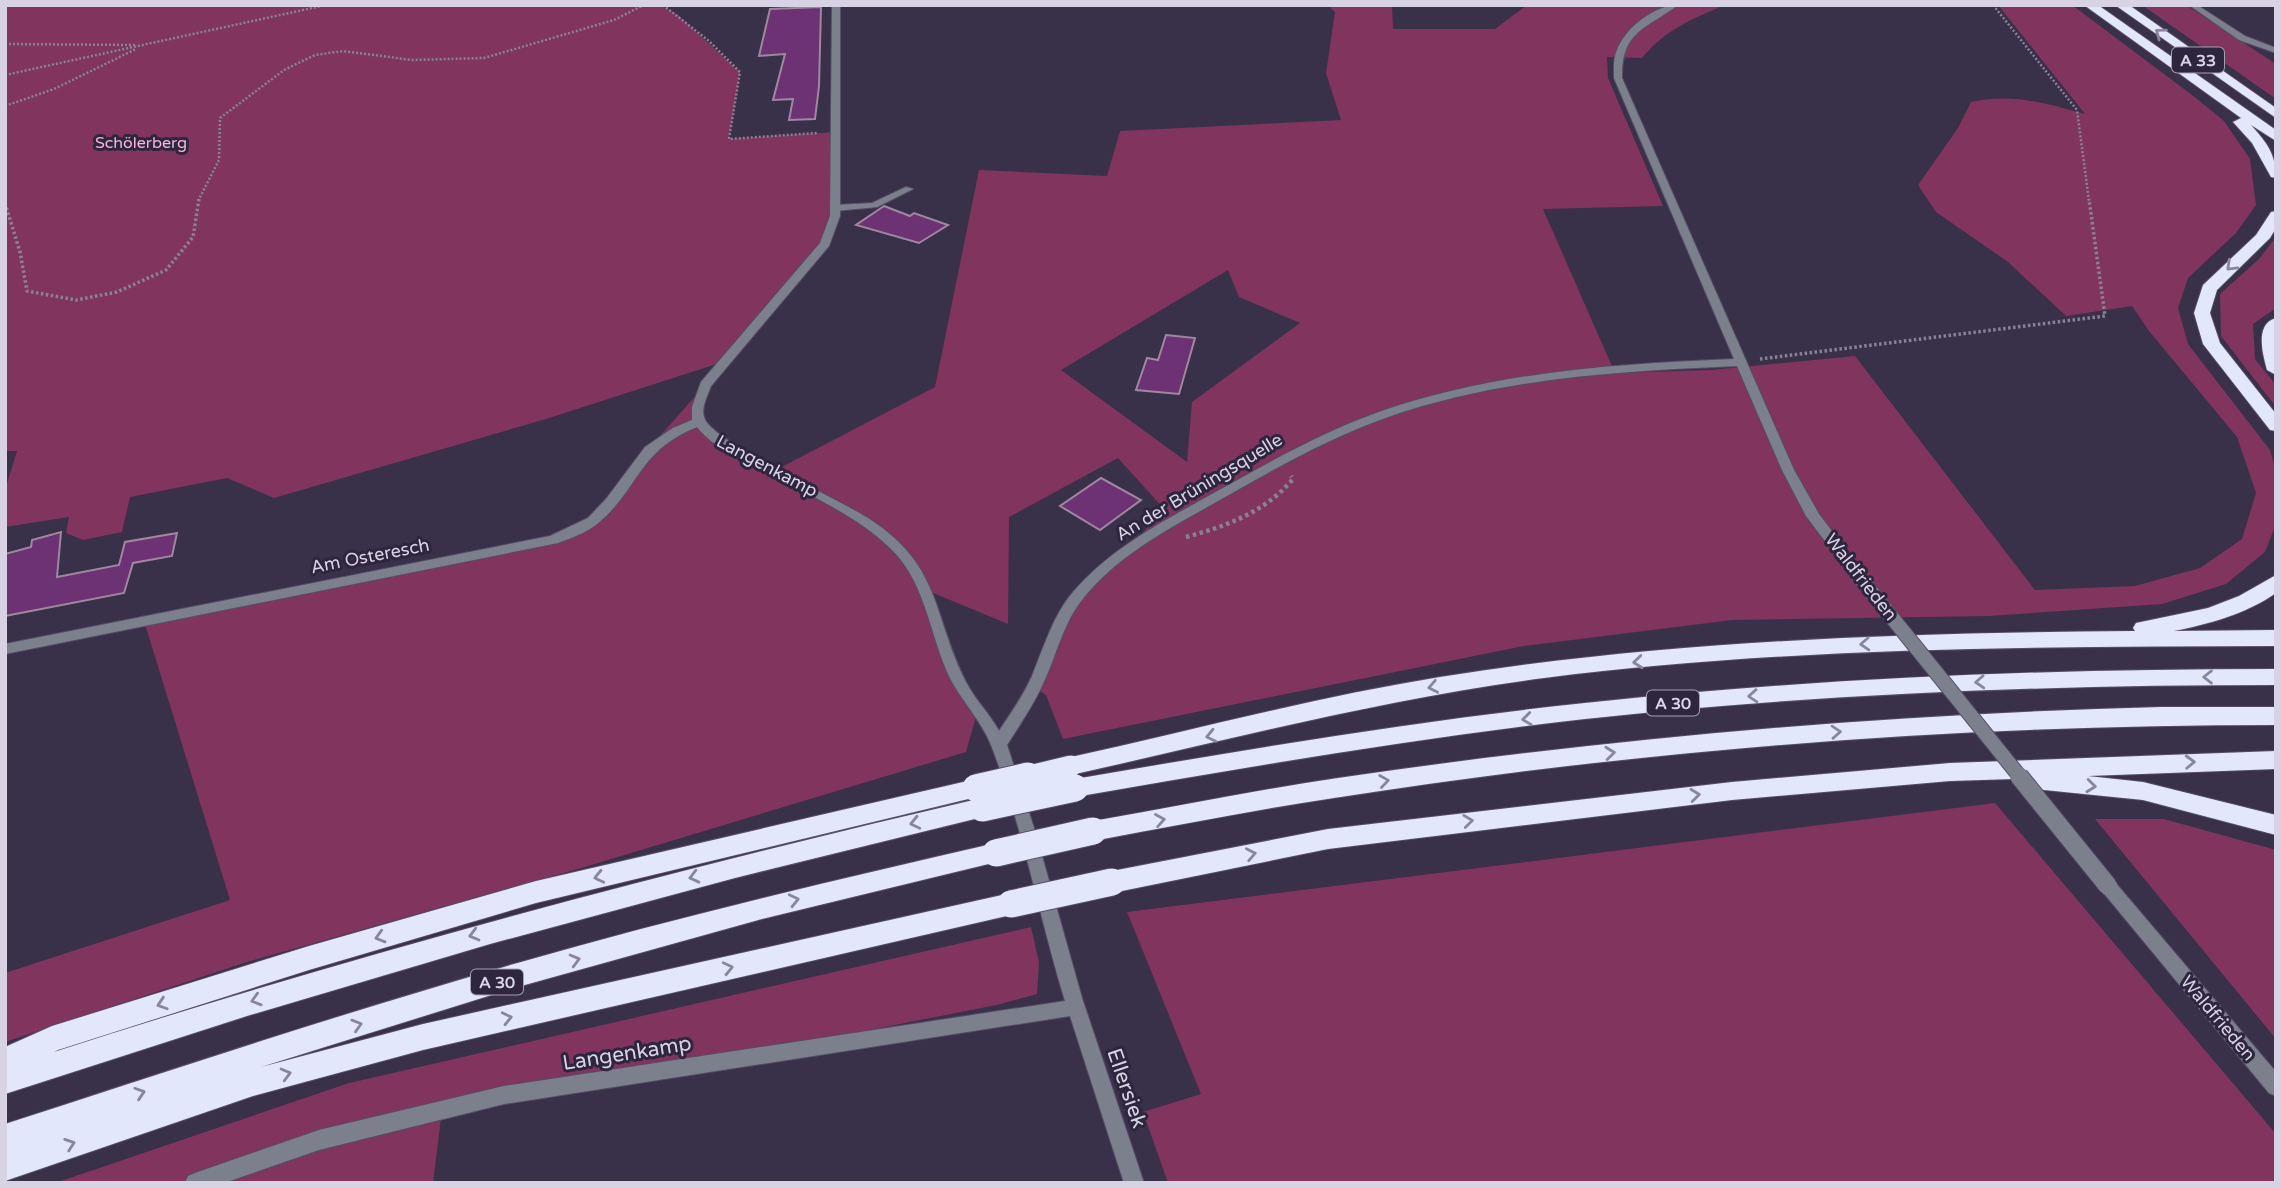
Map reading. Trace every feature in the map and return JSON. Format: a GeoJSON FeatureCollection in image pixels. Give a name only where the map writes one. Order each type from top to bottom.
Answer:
{"type":"FeatureCollection","features":[{"type":"Feature","properties":{"kind":"highway","name":"A 33"},"geometry":{"type":"LineString","coordinates":[[2090,5],[2276,137]]}},
{"type":"Feature","properties":{"kind":"highway","name":"A 33"},"geometry":{"type":"LineString","coordinates":[[2121,5],[2276,114]]}},
{"type":"Feature","properties":{"kind":"highway"},"geometry":{"type":"LineString","coordinates":[[2214,95],[2258,141],[2276,174]]}},
{"type":"Feature","properties":{"kind":"highway"},"geometry":{"type":"LineString","coordinates":[[2276,215],[2262,238],[2209,288],[2202,313],[2212,344],[2276,426]]}},
{"type":"Feature","properties":{"kind":"highway"},"geometry":{"type":"LineString","coordinates":[[2276,323],[2268,345],[2276,370]]}},
{"type":"Feature","properties":{"kind":"highway"},"geometry":{"type":"LineString","coordinates":[[2055,638],[2206,618],[2266,590],[2276,582]]}},
{"type":"Feature","properties":{"kind":"highway"},"geometry":{"type":"LineString","coordinates":[[1073,777],[1338,706],[1500,676],[1734,652],[1879,643],[2055,638],[2276,638]]}},
{"type":"Feature","properties":{"kind":"highway","name":"A 30"},"geometry":{"type":"LineString","coordinates":[[5,1081],[242,1004],[461,939],[979,798],[1073,777],[1637,707],[1850,690],[2024,680],[2276,677]]}},
{"type":"Feature","properties":{"kind":"highway","name":"A 30"},"geometry":{"type":"LineString","coordinates":[[5,1138],[227,1065],[514,976],[762,908],[1093,831],[1366,784],[1702,743],[2020,721],[2276,716]]}},
{"type":"Feature","properties":{"kind":"highway"},"geometry":{"type":"LineString","coordinates":[[5,1166],[253,1083],[423,1037],[1112,882],[1328,839],[1719,792],[1950,772],[2276,761]]}},
{"type":"Feature","properties":{"kind":"highway"},"geometry":{"type":"LineString","coordinates":[[1950,772],[2143,791],[2276,825]]}},
{"type":"Feature","properties":{"kind":"highway"},"geometry":{"type":"LineString","coordinates":[[5,1061],[52,1039],[309,958],[536,892],[979,798]]}},
{"type":"Feature","properties":{"kind":"street","name":"Langenkamp"},"geometry":{"type":"LineString","coordinates":[[836,5],[835,216],[825,244],[705,385],[697,410],[698,422],[706,433],[834,501],[894,543],[912,565],[925,590],[958,681],[999,744]]}},
{"type":"Feature","properties":{"kind":"street","name":"Waldfrieden"},"geometry":{"type":"LineString","coordinates":[[1674,5],[1647,20],[1621,45],[1616,60],[1618,78],[1788,470],[1814,516],[1857,573],[2108,886],[2276,1087]]}},
{"type":"Feature","properties":{"kind":"street","name":"An der Brüningsquelle"},"geometry":{"type":"LineString","coordinates":[[999,744],[1034,687],[1060,627],[1079,594],[1125,554],[1185,515],[1284,459],[1381,415],[1464,390],[1541,375],[1619,367],[1741,362]]}},
{"type":"Feature","properties":{"kind":"street","name":"Am Osteresch"},"geometry":{"type":"LineString","coordinates":[[5,649],[553,540],[579,530],[596,517],[652,445],[665,435],[698,422]]}},
{"type":"Feature","properties":{"kind":"street"},"geometry":{"type":"LineString","coordinates":[[999,744],[1076,1007]]}},
{"type":"Feature","properties":{"kind":"street","name":"Langenkamp"},"geometry":{"type":"LineString","coordinates":[[195,1183],[319,1140],[504,1095],[1076,1007]]}},
{"type":"Feature","properties":{"kind":"street","name":"Ellersiek"},"geometry":{"type":"LineString","coordinates":[[1076,1007],[1134,1183]]}},
{"type":"Feature","properties":{"kind":"lane"},"geometry":{"type":"LineString","coordinates":[[2192,5],[2242,38],[2276,51]]}},
{"type":"Feature","properties":{"kind":"lane"},"geometry":{"type":"LineString","coordinates":[[835,208],[874,205],[909,190]]}},
{"type":"Feature","properties":{"kind":"path"},"geometry":{"type":"LineString","coordinates":[[5,75],[326,5]]}},
{"type":"Feature","properties":{"kind":"path"},"geometry":{"type":"LineString","coordinates":[[5,204],[20,251],[27,291],[76,300],[117,292],[166,270],[193,237],[198,201],[219,160],[219,118],[285,69],[315,55],[343,51],[412,60],[484,58],[614,20],[643,5]]}},
{"type":"Feature","properties":{"kind":"path"},"geometry":{"type":"LineString","coordinates":[[663,5],[709,41],[740,72],[729,139],[836,132]]}},
{"type":"Feature","properties":{"kind":"path"},"geometry":{"type":"LineString","coordinates":[[1741,362],[2105,316],[2077,110],[1993,5]]}},
{"type":"Feature","properties":{"kind":"path"},"geometry":{"type":"LineString","coordinates":[[5,44],[143,45]]}},
{"type":"Feature","properties":{"kind":"path"},"geometry":{"type":"LineString","coordinates":[[5,106],[54,89],[143,45]]}},
{"type":"Feature","properties":{"kind":"green space","name":"Schölerberg"},"geometry":{"type":"Polygon","coordinates":[[[5,5],[661,5],[678,15],[740,72],[729,139],[836,132],[835,216],[825,244],[726,361],[546,419],[274,498],[227,478],[130,497],[122,532],[83,540],[66,533],[69,517],[5,527],[5,490],[17,451],[5,451],[5,5]]]}},
{"type":"Feature","properties":{"kind":"green space"},"geometry":{"type":"Polygon","coordinates":[[[1327,5],[1392,5],[1393,29],[1495,29],[1527,5],[1725,5],[1670,33],[1642,58],[1607,57],[1608,78],[1663,206],[1543,209],[1615,373],[1711,370],[1855,356],[2035,590],[2135,586],[2200,568],[2242,539],[2256,493],[2237,437],[2149,331],[2132,306],[2066,316],[2008,262],[1936,212],[1918,185],[1958,128],[1971,102],[2015,99],[2085,114],[1998,5],[2072,5],[2224,121],[2250,159],[2256,205],[2236,233],[2188,278],[2178,308],[2188,344],[2270,450],[2276,471],[2276,524],[2265,552],[2226,584],[2162,604],[1989,616],[1732,620],[1524,646],[1063,739],[1046,695],[1034,687],[1072,604],[1124,554],[1164,509],[1118,458],[1009,517],[1008,624],[926,590],[977,713],[966,752],[578,869],[247,962],[5,1042],[5,973],[230,900],[144,621],[553,540],[596,517],[652,445],[705,385],[698,422],[774,471],[935,387],[979,170],[1107,176],[1120,131],[1341,120],[1326,73],[1335,12],[1327,5]],[[1228,270],[1061,370],[1187,462],[1192,402],[1300,323],[1239,297],[1228,270]]]}},
{"type":"Feature","properties":{"kind":"green space"},"geometry":{"type":"Polygon","coordinates":[[[2142,5],[2186,5],[2276,64],[2276,99],[2142,5]]]}},
{"type":"Feature","properties":{"kind":"green space"},"geometry":{"type":"Polygon","coordinates":[[[2276,237],[2276,308],[2253,324],[2255,359],[2276,385],[2276,407],[2221,336],[2220,294],[2259,259],[2276,237]]]}},
{"type":"Feature","properties":{"kind":"green space"},"geometry":{"type":"Polygon","coordinates":[[[1995,803],[2276,1134],[2276,1183],[1168,1183],[1143,1112],[1201,1094],[1127,912],[1995,803]]]}},
{"type":"Feature","properties":{"kind":"green space"},"geometry":{"type":"Polygon","coordinates":[[[2095,819],[2164,819],[2276,850],[2276,1039],[2095,819]]]}},
{"type":"Feature","properties":{"kind":"green space"},"geometry":{"type":"Polygon","coordinates":[[[1031,927],[1039,962],[1037,994],[997,1005],[675,1068],[442,1110],[433,1183],[55,1183],[349,1083],[1031,927]]]}},
{"type":"Feature","properties":{"kind":"building"},"geometry":{"type":"Polygon","coordinates":[[[821,7],[819,86],[815,119],[789,120],[793,99],[773,100],[785,54],[759,56],[770,9],[821,7]]]}},
{"type":"Feature","properties":{"kind":"building"},"geometry":{"type":"Polygon","coordinates":[[[884,206],[910,216],[914,213],[948,225],[919,243],[856,225],[884,206]]]}},
{"type":"Feature","properties":{"kind":"building"},"geometry":{"type":"Polygon","coordinates":[[[1166,335],[1195,338],[1179,394],[1136,390],[1147,358],[1158,360],[1166,335]]]}},
{"type":"Feature","properties":{"kind":"building"},"geometry":{"type":"Polygon","coordinates":[[[1101,478],[1141,500],[1100,530],[1060,506],[1101,478]]]}},
{"type":"Feature","properties":{"kind":"building"},"geometry":{"type":"Polygon","coordinates":[[[61,532],[57,577],[119,565],[125,542],[177,533],[172,556],[133,563],[124,593],[5,616],[5,554],[31,547],[32,540],[61,532]]]}}]}
